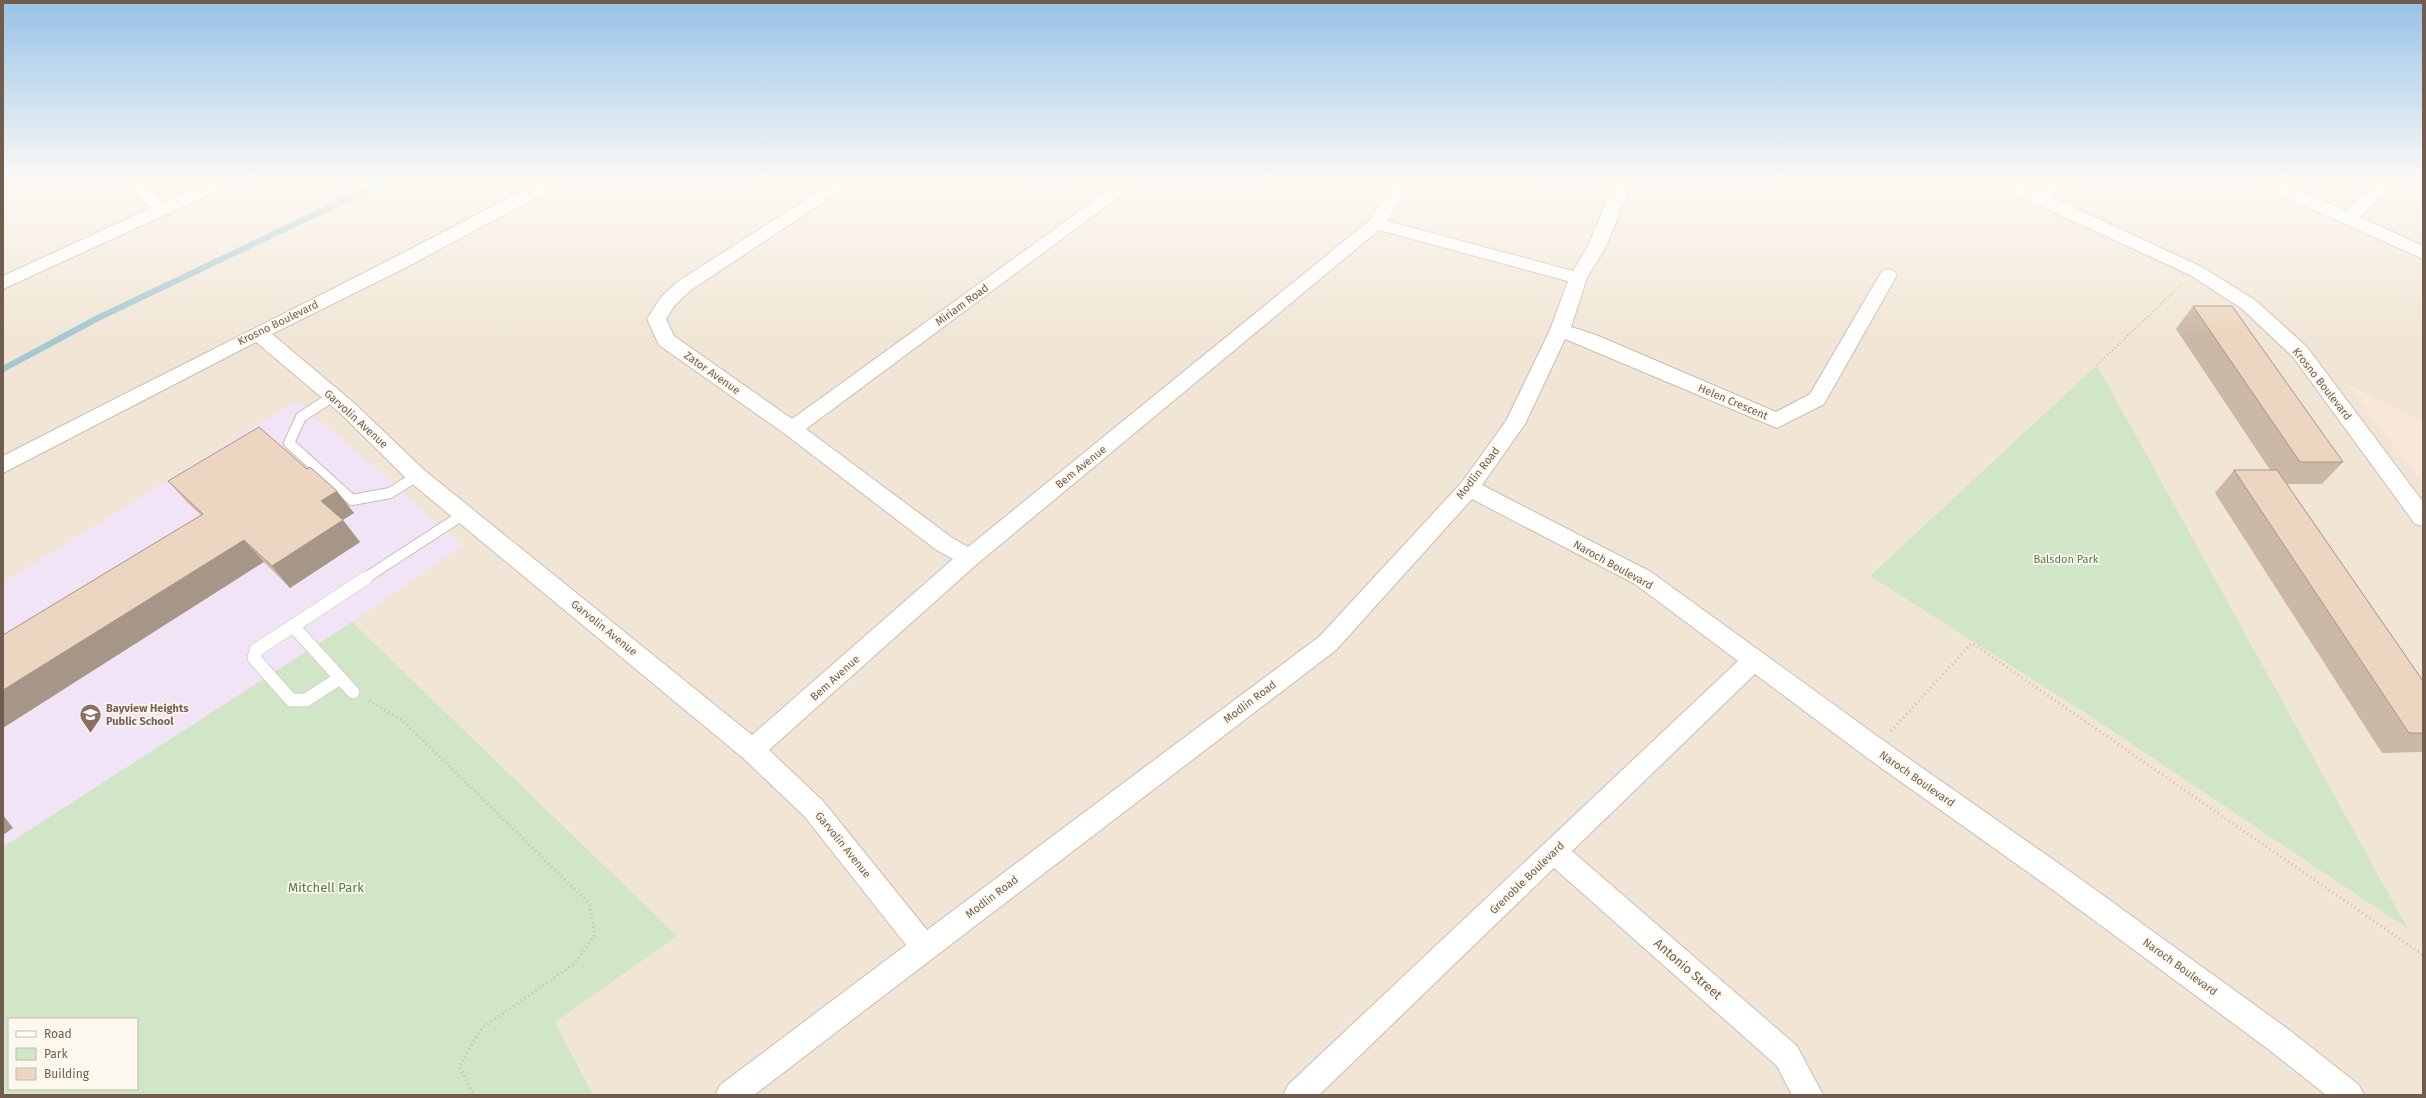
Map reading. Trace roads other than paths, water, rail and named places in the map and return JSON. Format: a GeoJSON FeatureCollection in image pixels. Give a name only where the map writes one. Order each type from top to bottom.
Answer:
{"type":"FeatureCollection","features":[{"type":"Feature","properties":{"kind":"street"},"geometry":{"type":"LineString","coordinates":[[3,283],[112,232]]}},
{"type":"Feature","properties":{"kind":"street","name":"Krosno Boulevard"},"geometry":{"type":"LineString","coordinates":[[3,465],[258,333],[398,264],[457,232]]}},
{"type":"Feature","properties":{"kind":"street","name":"Zator Avenue"},"geometry":{"type":"LineString","coordinates":[[767,232],[684,286],[668,301],[656,319],[666,340],[792,429],[943,543],[969,558]]}},
{"type":"Feature","properties":{"kind":"street","name":"Miriam Road"},"geometry":{"type":"LineString","coordinates":[[792,429],[1062,232]]}},
{"type":"Feature","properties":{"kind":"street","name":"Bem Avenue"},"geometry":{"type":"LineString","coordinates":[[752,750],[969,558],[1366,232]]}},
{"type":"Feature","properties":{"kind":"street"},"geometry":{"type":"LineString","coordinates":[[1407,232],[1578,278]]}},
{"type":"Feature","properties":{"kind":"street","name":"Modlin Road"},"geometry":{"type":"LineString","coordinates":[[730,1095],[1328,642],[1468,488],[1515,424],[1560,330],[1578,278],[1597,246],[1603,232]]}},
{"type":"Feature","properties":{"kind":"street","name":"Krosno Boulevard"},"geometry":{"type":"LineString","coordinates":[[2111,232],[2196,271],[2248,304],[2300,352],[2423,518]]}},
{"type":"Feature","properties":{"kind":"street"},"geometry":{"type":"LineString","coordinates":[[2377,232],[2423,253]]}},
{"type":"Feature","properties":{"kind":"street","name":"Helen Crescent"},"geometry":{"type":"LineString","coordinates":[[1560,330],[1590,340],[1777,421],[1817,399],[1888,275]]}},
{"type":"Feature","properties":{"kind":"street","name":"Garvolin Avenue"},"geometry":{"type":"LineString","coordinates":[[258,333],[332,397],[347,408],[417,476],[752,750],[814,809],[925,948]]}},
{"type":"Feature","properties":{"kind":"street","name":"Naroch Boulevard"},"geometry":{"type":"LineString","coordinates":[[1468,488],[1643,578],[1875,749],[2066,884],[2278,1039],[2349,1095]]}},
{"type":"Feature","properties":{"kind":"street","name":"Grenoble Boulevard"},"geometry":{"type":"LineString","coordinates":[[1298,1095],[1754,660]]}},
{"type":"Feature","properties":{"kind":"street","name":"Antonio Street"},"geometry":{"type":"LineString","coordinates":[[1554,852],[1787,1056],[1808,1095]]}},
{"type":"Feature","properties":{"kind":"lane"},"geometry":{"type":"LineString","coordinates":[[332,397],[301,417],[289,443],[352,500],[390,493],[417,476]]}},
{"type":"Feature","properties":{"kind":"lane"},"geometry":{"type":"LineString","coordinates":[[340,678],[306,700],[291,700],[254,658],[256,650],[464,514]]}},
{"type":"Feature","properties":{"kind":"lane"},"geometry":{"type":"LineString","coordinates":[[293,626],[353,692]]}},
{"type":"Feature","properties":{"kind":"waterway"},"geometry":{"type":"LineString","coordinates":[[3,369],[98,318],[278,232]]}},
{"type":"Feature","properties":{"kind":"place","name":"Bayview Heights Public School"},"geometry":{"type":"Point","coordinates":[90,734]}},
{"type":"Feature","properties":{"kind":"park label","name":"Balsdon Park"},"geometry":{"type":"Point","coordinates":[2066,559]}},
{"type":"Feature","properties":{"kind":"park label","name":"Mitchell Park"},"geometry":{"type":"Point","coordinates":[326,887]}}]}
